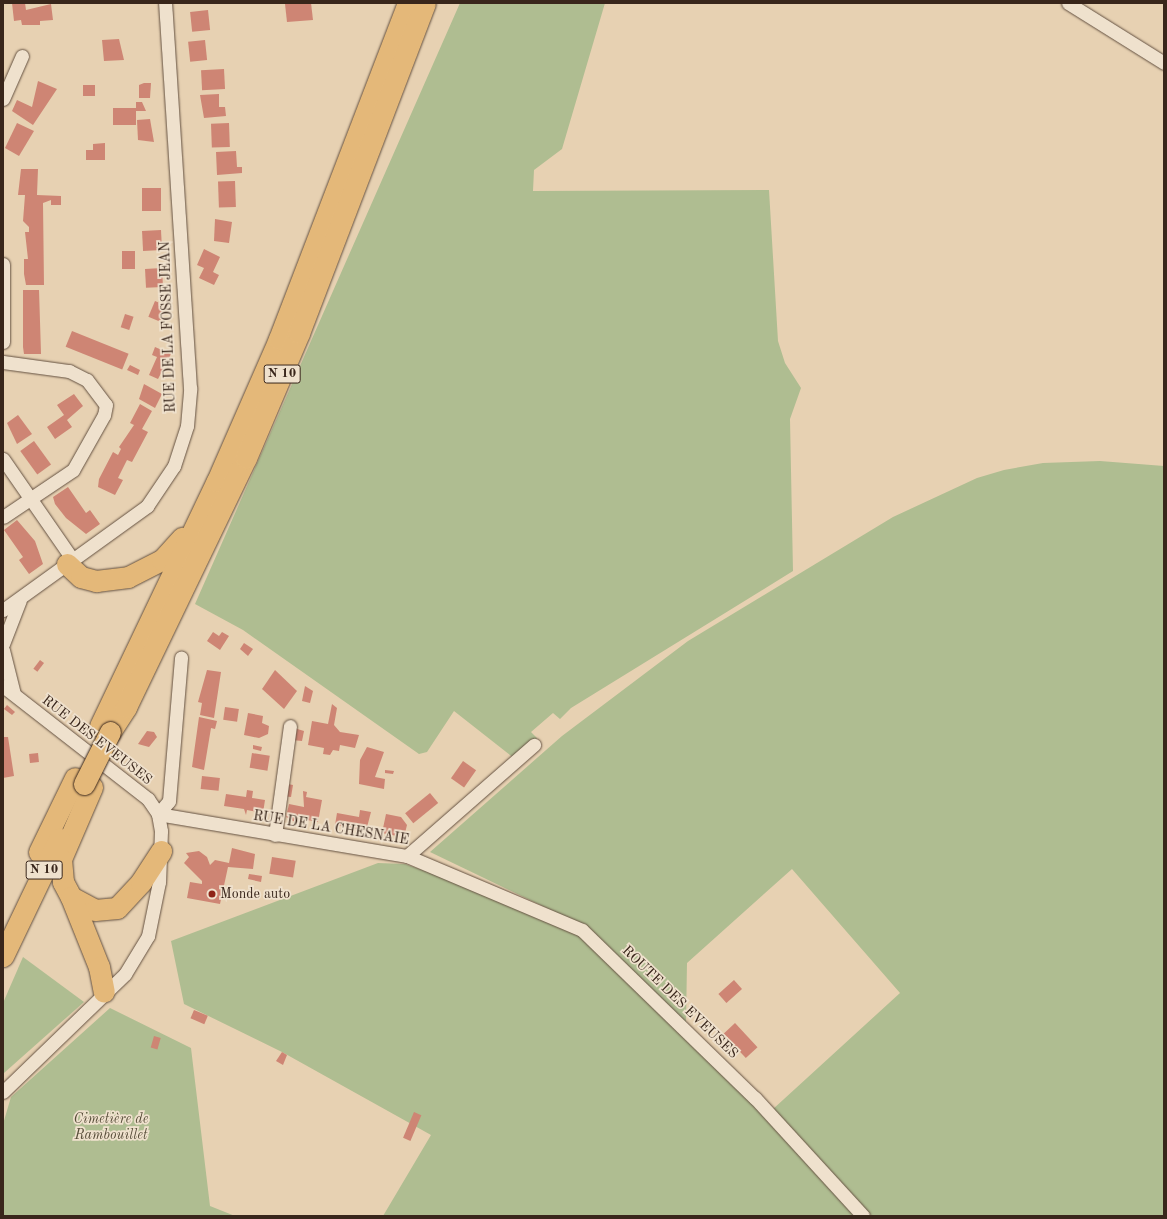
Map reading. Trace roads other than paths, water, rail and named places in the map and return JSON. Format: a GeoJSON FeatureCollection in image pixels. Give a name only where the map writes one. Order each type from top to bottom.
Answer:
{"type":"FeatureCollection","features":[{"type":"Feature","properties":{"kind":"main road","name":"N 10"},"geometry":{"type":"LineString","coordinates":[[3,956],[109,731],[279,339],[408,3]]}},
{"type":"Feature","properties":{"kind":"main road","name":"N 10"},"geometry":{"type":"LineString","coordinates":[[109,731],[126,707],[246,458],[299,333],[425,3]]}},
{"type":"Feature","properties":{"kind":"main road"},"geometry":{"type":"LineString","coordinates":[[70,562],[81,577],[96,581],[128,577],[162,560],[181,540],[213,477],[224,465]]}},
{"type":"Feature","properties":{"kind":"main road"},"geometry":{"type":"LineString","coordinates":[[84,783],[61,859],[63,882],[71,897],[99,967],[104,992]]}},
{"type":"Feature","properties":{"kind":"main road","name":"N 10"},"geometry":{"type":"LineString","coordinates":[[3,926],[84,783]]}},
{"type":"Feature","properties":{"kind":"main road"},"geometry":{"type":"LineString","coordinates":[[71,897],[95,910],[117,908],[141,882],[161,851]]}},
{"type":"Feature","properties":{"kind":"street","name":"RUE DE LA FOSSE JEAN"},"geometry":{"type":"LineString","coordinates":[[3,610],[20,600],[147,506],[174,466],[188,418],[190,388],[165,3]]}},
{"type":"Feature","properties":{"kind":"street"},"geometry":{"type":"LineString","coordinates":[[1068,3],[1164,63]]}},
{"type":"Feature","properties":{"kind":"street"},"geometry":{"type":"LineString","coordinates":[[3,99],[22,56]]}},
{"type":"Feature","properties":{"kind":"street"},"geometry":{"type":"LineString","coordinates":[[3,264],[3,342]]}},
{"type":"Feature","properties":{"kind":"street"},"geometry":{"type":"LineString","coordinates":[[3,362],[69,371],[87,380],[106,405],[104,415],[73,470],[3,517]]}},
{"type":"Feature","properties":{"kind":"street"},"geometry":{"type":"LineString","coordinates":[[3,459],[30,498],[70,562]]}},
{"type":"Feature","properties":{"kind":"street"},"geometry":{"type":"LineString","coordinates":[[3,644],[20,600]]}},
{"type":"Feature","properties":{"kind":"street"},"geometry":{"type":"LineString","coordinates":[[3,647],[14,694]]}},
{"type":"Feature","properties":{"kind":"street"},"geometry":{"type":"LineString","coordinates":[[3,1092],[104,992],[125,974],[148,936],[161,851],[158,814],[169,801],[181,658]]}},
{"type":"Feature","properties":{"kind":"street","name":"RUE DES EVEUSES"},"geometry":{"type":"LineString","coordinates":[[3,686],[137,790],[158,814]]}},
{"type":"Feature","properties":{"kind":"street"},"geometry":{"type":"LineString","coordinates":[[275,835],[290,726]]}},
{"type":"Feature","properties":{"kind":"street"},"geometry":{"type":"LineString","coordinates":[[407,856],[534,745]]}},
{"type":"Feature","properties":{"kind":"street","name":"RUE DE LA CHESNAIE"},"geometry":{"type":"LineString","coordinates":[[158,814],[275,835],[407,856],[582,930]]}},
{"type":"Feature","properties":{"kind":"street","name":"ROUTE DES EVEUSES"},"geometry":{"type":"LineString","coordinates":[[582,930],[755,1098],[863,1216]]}},
{"type":"Feature","properties":{"kind":"place","name":"Monde auto"},"geometry":{"type":"Point","coordinates":[212,894]}},
{"type":"Feature","properties":{"kind":"park label","name":"Cimetière de Rambouillet"},"geometry":{"type":"Point","coordinates":[111,1128]}}]}
